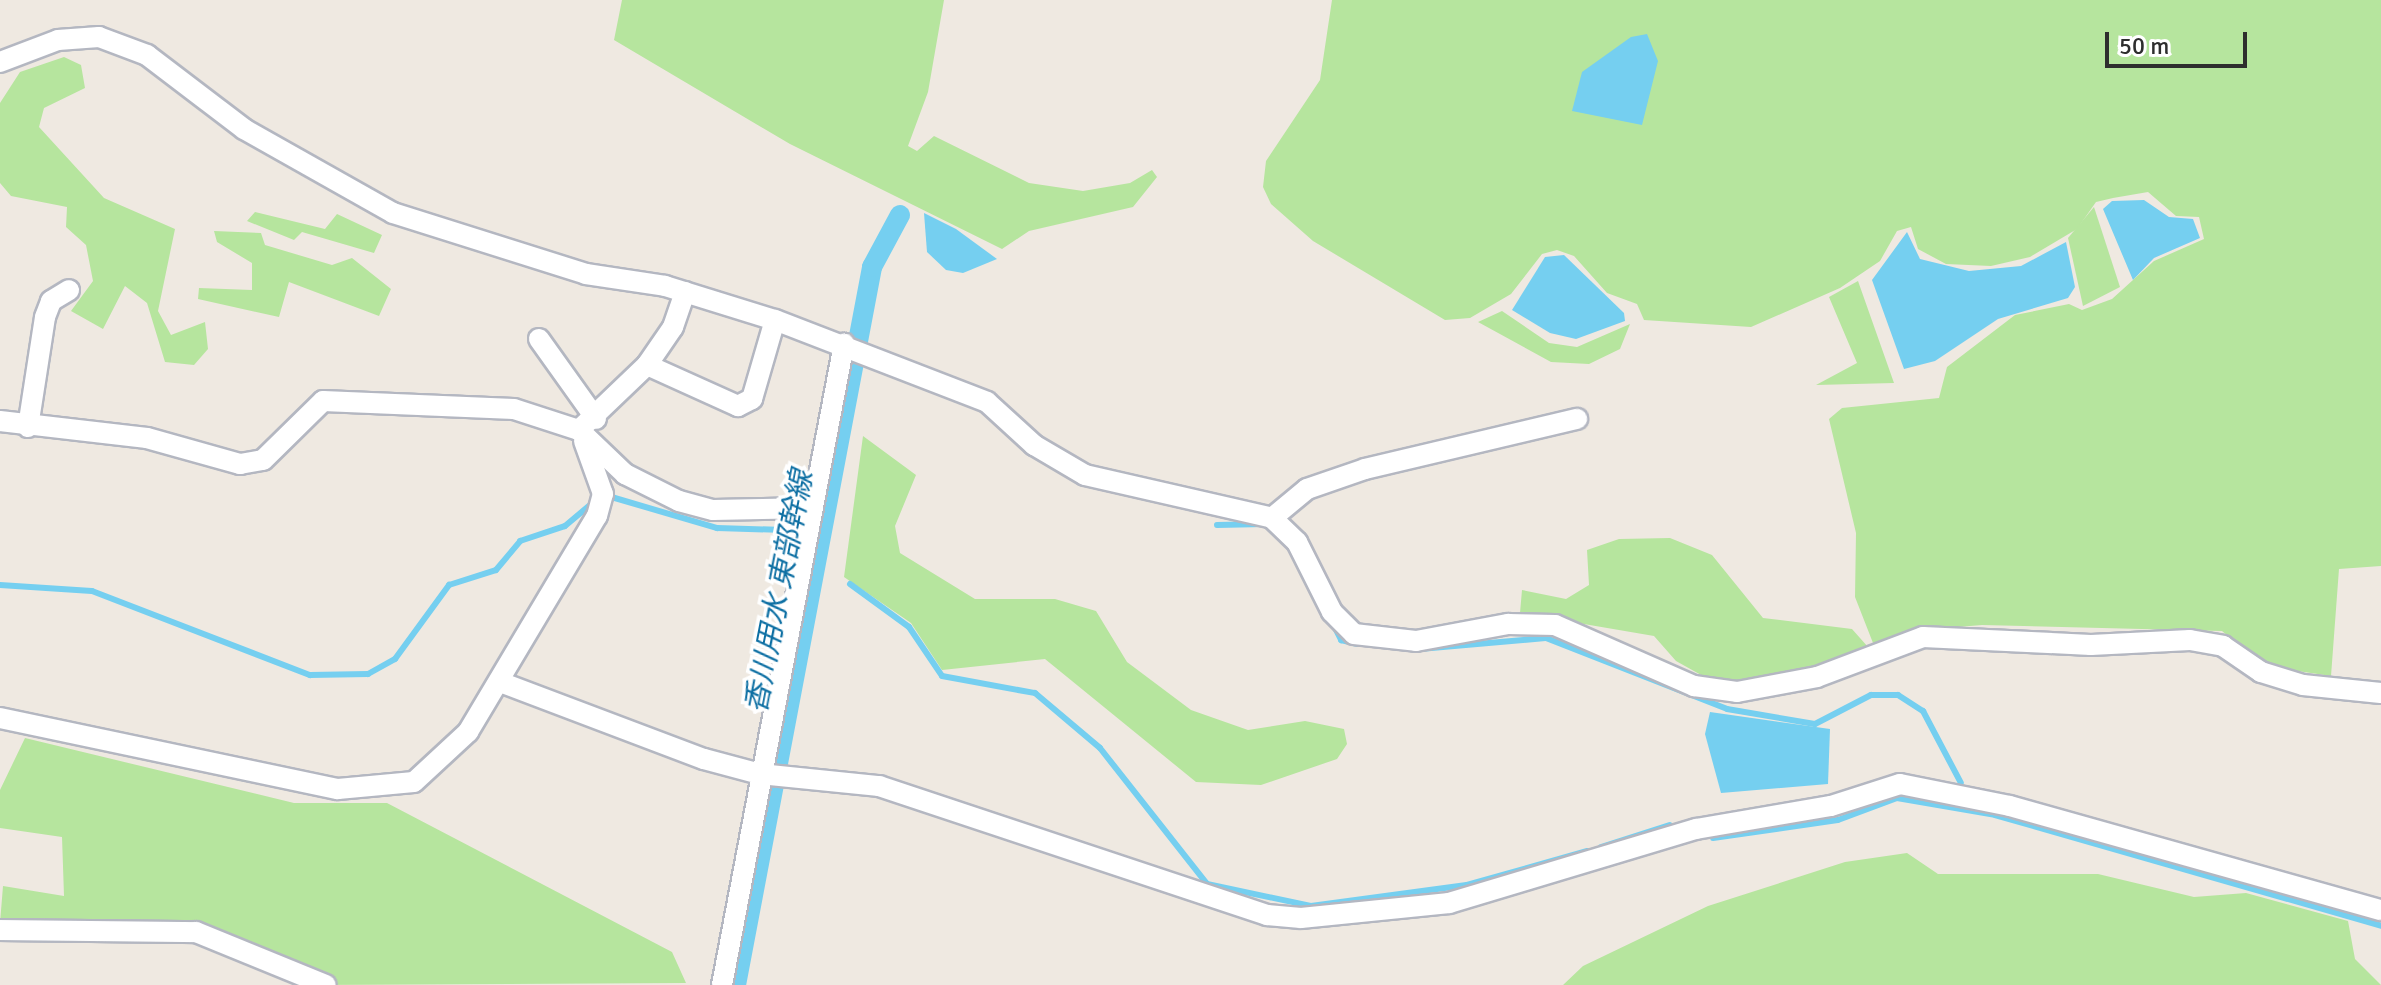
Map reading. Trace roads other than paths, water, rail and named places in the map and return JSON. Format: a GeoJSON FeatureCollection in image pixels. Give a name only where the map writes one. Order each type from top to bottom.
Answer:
{"type":"FeatureCollection","features":[{"type":"Feature","properties":{"kind":"street"},"geometry":{"type":"LineString","coordinates":[[0,62],[58,40],[99,37],[147,55],[244,129],[393,213],[586,274],[685,292],[775,320],[987,402],[1034,445],[1085,475],[1272,518],[1297,542],[1332,612],[1354,634],[1416,641],[1508,624],[1555,625],[1719,691],[1817,677],[1923,637],[2091,645],[2190,640],[2223,646],[2261,672],[2303,685],[2381,693]]}},
{"type":"Feature","properties":{"kind":"street"},"geometry":{"type":"LineString","coordinates":[[28,427],[45,317],[51,301],[69,290]]}},
{"type":"Feature","properties":{"kind":"street"},"geometry":{"type":"LineString","coordinates":[[587,425],[647,365],[673,327],[685,292]]}},
{"type":"Feature","properties":{"kind":"street"},"geometry":{"type":"LineString","coordinates":[[647,365],[738,406],[752,399],[775,320]]}},
{"type":"Feature","properties":{"kind":"street"},"geometry":{"type":"LineString","coordinates":[[539,339],[587,425],[625,474],[679,501],[713,510],[812,508]]}},
{"type":"Feature","properties":{"kind":"street"},"geometry":{"type":"LineString","coordinates":[[722,985],[772,774],[812,508],[853,348]]}},
{"type":"Feature","properties":{"kind":"street"},"geometry":{"type":"LineString","coordinates":[[0,421],[28,427],[147,438],[240,464],[263,460],[323,401],[514,409],[587,425]]}},
{"type":"Feature","properties":{"kind":"street"},"geometry":{"type":"LineString","coordinates":[[1272,518],[1307,489],[1365,469],[1577,419]]}},
{"type":"Feature","properties":{"kind":"street"},"geometry":{"type":"LineString","coordinates":[[0,718],[367,791],[414,782],[441,763],[500,682],[603,497],[587,425]]}},
{"type":"Feature","properties":{"kind":"street"},"geometry":{"type":"LineString","coordinates":[[500,682],[772,774],[879,786],[1244,908],[1301,918],[1462,900],[1696,829],[1831,806],[1900,784],[2010,806],[2381,910]]}},
{"type":"Feature","properties":{"kind":"street"},"geometry":{"type":"LineString","coordinates":[[0,930],[196,932],[326,985]]}},
{"type":"Feature","properties":{"kind":"water"},"geometry":{"type":"Polygon","coordinates":[[[1647,34],[1658,61],[1642,125],[1572,111],[1582,72],[1631,37],[1647,34]]]}},
{"type":"Feature","properties":{"kind":"water"},"geometry":{"type":"Polygon","coordinates":[[[2144,200],[2169,217],[2193,219],[2200,238],[2154,258],[2133,280],[2103,209],[2112,201],[2144,200]]]}},
{"type":"Feature","properties":{"kind":"water"},"geometry":{"type":"Polygon","coordinates":[[[924,213],[956,229],[997,259],[963,273],[946,270],[927,252],[924,213]]]}},
{"type":"Feature","properties":{"kind":"water"},"geometry":{"type":"Polygon","coordinates":[[[1907,232],[1920,259],[1969,271],[2021,266],[2066,242],[2075,287],[2068,298],[1998,319],[1935,361],[1904,369],[1872,280],[1907,232]]]}},
{"type":"Feature","properties":{"kind":"water"},"geometry":{"type":"Polygon","coordinates":[[[1564,255],[1624,313],[1625,321],[1576,339],[1550,333],[1512,310],[1545,257],[1564,255]]]}},
{"type":"Feature","properties":{"kind":"water"},"geometry":{"type":"Polygon","coordinates":[[[1710,712],[1830,729],[1828,784],[1721,793],[1705,734],[1710,712]]]}},
{"type":"Feature","properties":{"kind":"waterway","name":"香川用水 東部幹線"},"geometry":{"type":"LineString","coordinates":[[736,985],[872,267],[900,215]]}},
{"type":"Feature","properties":{"kind":"waterway"},"geometry":{"type":"LineString","coordinates":[[608,496],[717,528],[784,530]]}},
{"type":"Feature","properties":{"kind":"waterway"},"geometry":{"type":"LineString","coordinates":[[0,585],[92,591],[310,675],[368,674],[395,659],[449,585],[496,570],[520,541],[565,526],[594,502]]}},
{"type":"Feature","properties":{"kind":"waterway"},"geometry":{"type":"LineString","coordinates":[[1217,525],[1264,524]]}},
{"type":"Feature","properties":{"kind":"waterway"},"geometry":{"type":"LineString","coordinates":[[850,584],[909,627],[942,676],[1035,693],[1100,748],[1207,884],[1311,906],[1467,885],[1587,851]]}},
{"type":"Feature","properties":{"kind":"waterway"},"geometry":{"type":"LineString","coordinates":[[1334,626],[1341,640],[1357,644]]}},
{"type":"Feature","properties":{"kind":"waterway"},"geometry":{"type":"LineString","coordinates":[[1420,649],[1546,638],[1727,709],[1815,724],[1871,695],[1898,695],[1923,711],[1961,783]]}},
{"type":"Feature","properties":{"kind":"waterway"},"geometry":{"type":"LineString","coordinates":[[1713,838],[1838,820],[1897,798],[1995,815],[2381,926]]}},
{"type":"Feature","properties":{"kind":"waterway"},"geometry":{"type":"LineString","coordinates":[[1601,847],[1670,825]]}}]}
